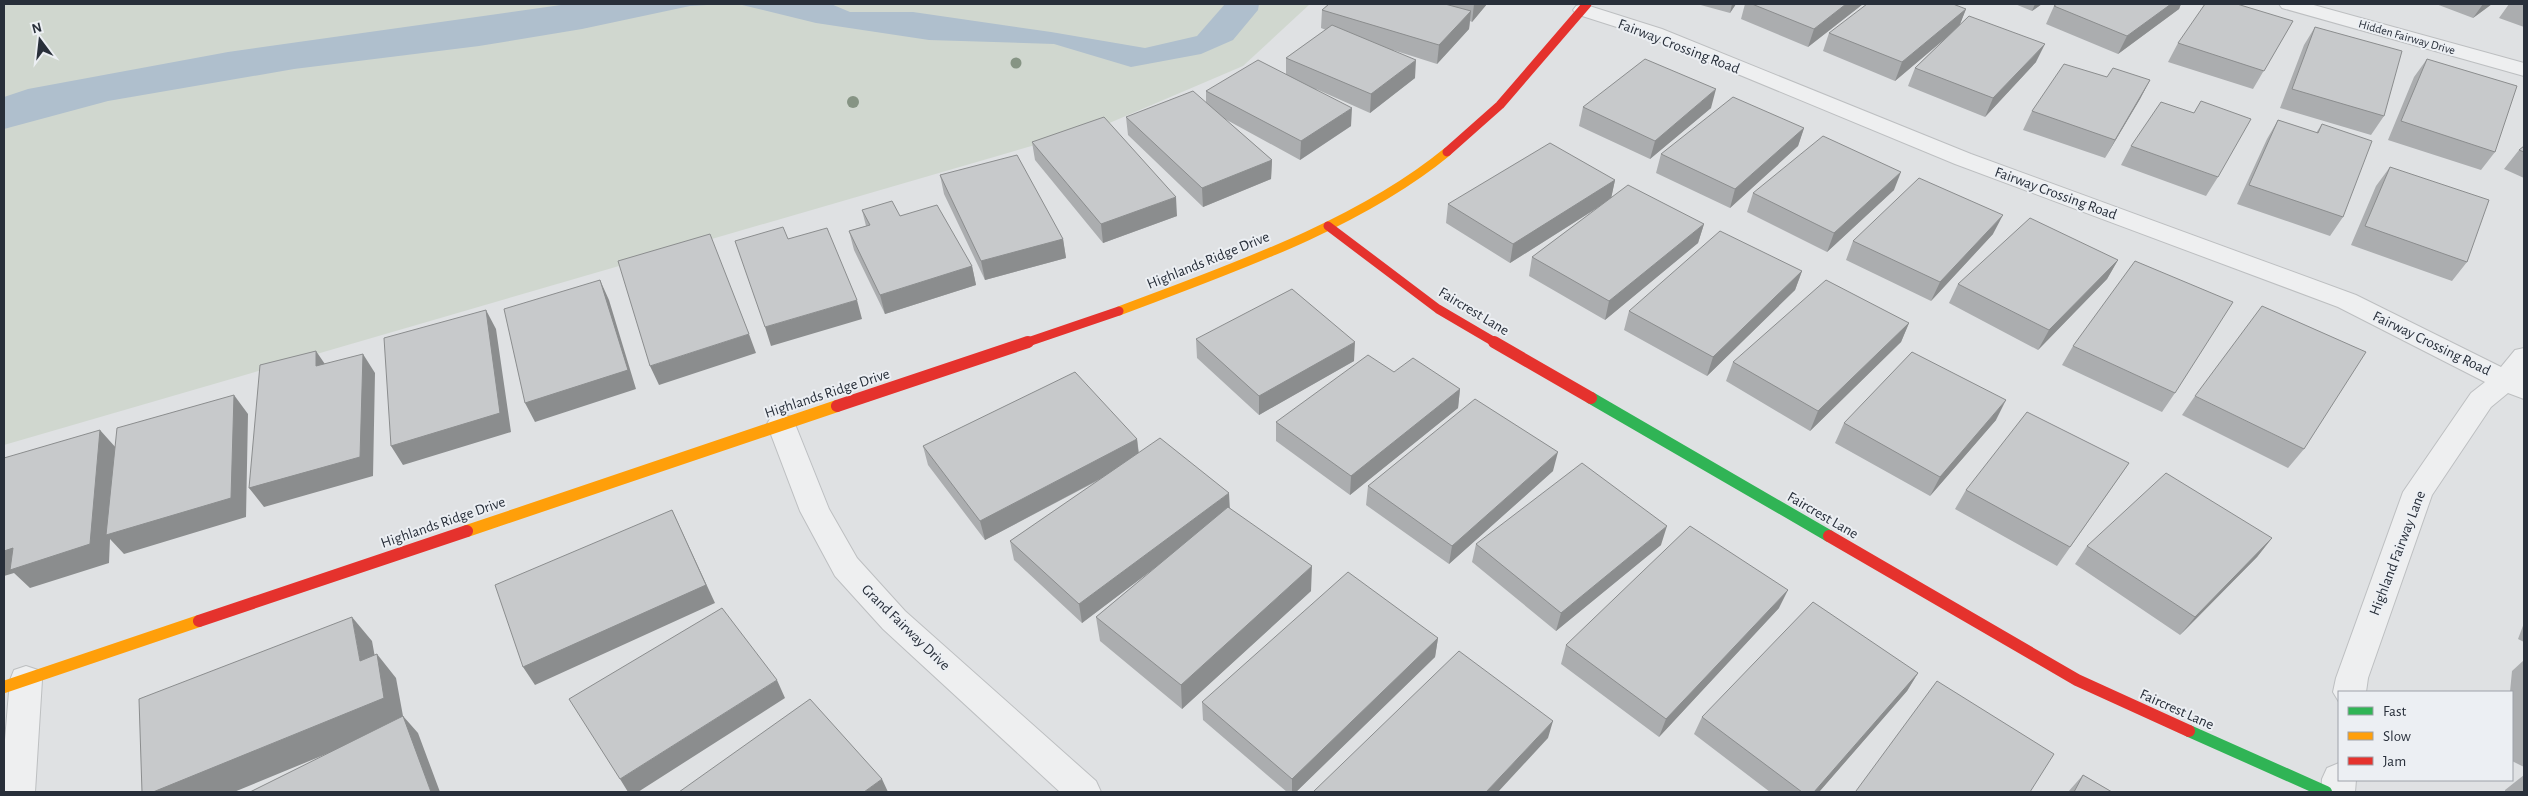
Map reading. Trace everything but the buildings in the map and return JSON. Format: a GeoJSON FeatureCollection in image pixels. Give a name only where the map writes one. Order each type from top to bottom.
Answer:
{"type":"FeatureCollection","features":[{"type":"Feature","properties":{"kind":"street","name":"Hidden Fairway Drive"},"geometry":{"type":"LineString","coordinates":[[2289,4],[2524,70]]}},
{"type":"Feature","properties":{"kind":"street","name":"Highlands Ridge Drive"},"geometry":{"type":"LineString","coordinates":[[15,684],[1119,311],[1230,269],[1328,226],[1426,170],[1500,105],[1585,7]]}},
{"type":"Feature","properties":{"kind":"street","name":"Fairway Crossing Road"},"geometry":{"type":"LineString","coordinates":[[1585,7],[1655,33],[1963,159],[2347,301],[2456,358],[2518,375]]}},
{"type":"Feature","properties":{"kind":"street","name":"Faircrest Lane"},"geometry":{"type":"LineString","coordinates":[[1328,226],[1438,309],[2077,680],[2326,792]]}},
{"type":"Feature","properties":{"kind":"street","name":"Highland Fairway Lane"},"geometry":{"type":"LineString","coordinates":[[2350,691],[2352,678],[2418,492],[2481,400],[2518,375]]}},
{"type":"Feature","properties":{"kind":"street","name":"Grand Fairway Drive"},"geometry":{"type":"LineString","coordinates":[[781,424],[814,511],[846,566],[894,620],[1084,792]]}},
{"type":"Feature","properties":{"kind":"street"},"geometry":{"type":"LineString","coordinates":[[15,684],[18,792]]}},
{"type":"Feature","properties":{"kind":"shaded area"},"geometry":{"type":"Polygon","coordinates":[[[4,4],[1310,4],[1243,66],[1107,124],[4,445],[4,4]]]}},
{"type":"Feature","properties":{"kind":"water"},"geometry":{"type":"Polygon","coordinates":[[[568,4],[724,4],[690,6],[582,29],[479,46],[294,69],[108,101],[4,129],[4,97],[28,89],[228,52],[568,4]]]}},
{"type":"Feature","properties":{"kind":"water"},"geometry":{"type":"Polygon","coordinates":[[[738,4],[831,4],[850,12],[913,12],[1145,48],[1197,36],[1225,4],[1259,4],[1258,10],[1233,40],[1201,54],[1131,67],[1054,44],[929,40],[816,23],[738,4]]]}},
{"type":"Feature","properties":{"kind":"traffic: fast"},"geometry":{"type":"LineString","coordinates":[[1591,398],[1829,536]]}},
{"type":"Feature","properties":{"kind":"traffic: fast"},"geometry":{"type":"LineString","coordinates":[[2189,731],[2326,792]]}},
{"type":"Feature","properties":{"kind":"traffic: slow"},"geometry":{"type":"LineString","coordinates":[[1119,311],[1279,248],[1341,218],[1401,184],[1447,152]]}},
{"type":"Feature","properties":{"kind":"traffic: slow"},"geometry":{"type":"LineString","coordinates":[[467,531],[837,406]]}},
{"type":"Feature","properties":{"kind":"traffic: slow"},"geometry":{"type":"LineString","coordinates":[[4,687],[199,621]]}},
{"type":"Feature","properties":{"kind":"traffic: jam"},"geometry":{"type":"LineString","coordinates":[[1447,152],[1500,105],[1587,4]]}},
{"type":"Feature","properties":{"kind":"traffic: jam"},"geometry":{"type":"LineString","coordinates":[[1328,226],[1438,309],[1591,398]]}},
{"type":"Feature","properties":{"kind":"traffic: jam"},"geometry":{"type":"LineString","coordinates":[[837,406],[1119,311]]}},
{"type":"Feature","properties":{"kind":"traffic: jam"},"geometry":{"type":"LineString","coordinates":[[199,621],[467,531]]}},
{"type":"Feature","properties":{"kind":"traffic: jam"},"geometry":{"type":"LineString","coordinates":[[1829,536],[2077,680],[2189,731]]}}]}
